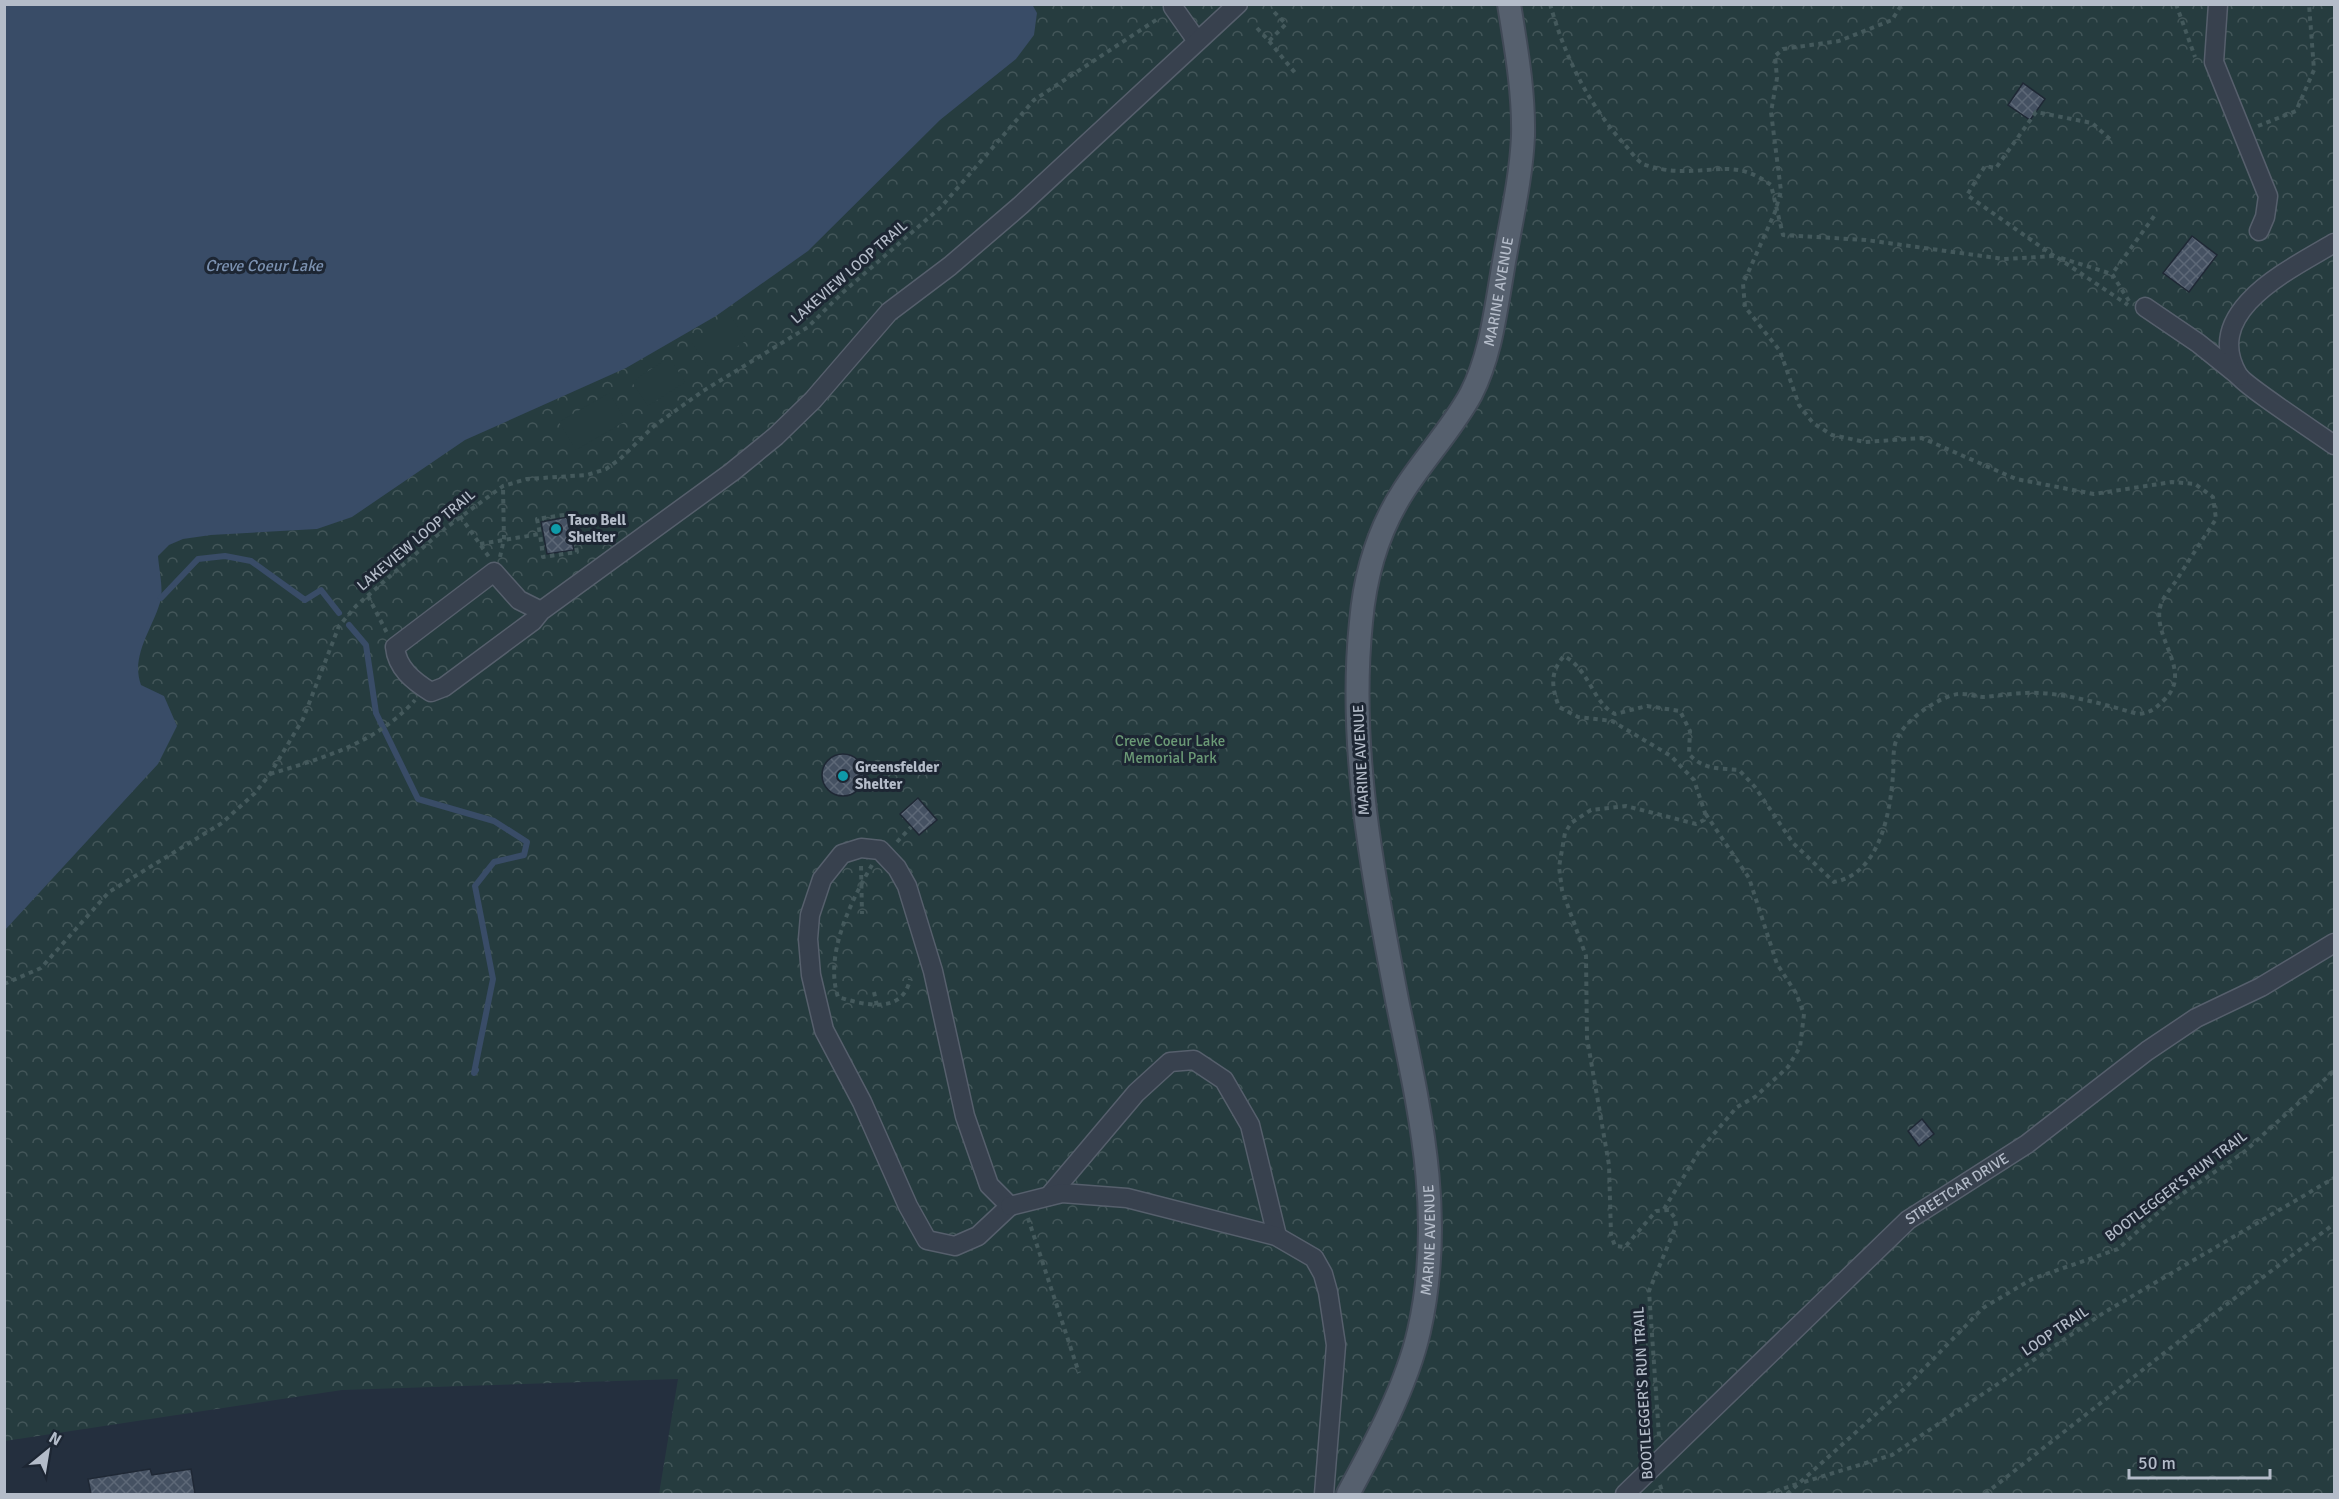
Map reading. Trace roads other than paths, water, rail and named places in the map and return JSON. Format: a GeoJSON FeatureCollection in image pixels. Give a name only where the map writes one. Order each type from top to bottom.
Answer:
{"type":"FeatureCollection","features":[{"type":"Feature","properties":{"kind":"main road","name":"MARINE AVENUE"},"geometry":{"type":"LineString","coordinates":[[1348,1494],[1394,1398],[1419,1332],[1427,1286],[1431,1226],[1421,1112],[1378,900],[1362,805],[1356,725],[1360,623],[1368,573],[1382,531],[1404,490],[1458,417],[1487,355],[1519,178],[1523,138],[1522,86],[1509,4]]}},
{"type":"Feature","properties":{"kind":"street"},"geometry":{"type":"LineString","coordinates":[[541,611],[519,600],[494,572],[395,647],[396,658],[409,677],[431,692],[444,687],[533,621],[541,611],[732,472],[776,436],[813,400],[889,312],[950,266],[1021,205],[1238,4]]}},
{"type":"Feature","properties":{"kind":"street"},"geometry":{"type":"LineString","coordinates":[[2218,4],[2214,62],[2238,124],[2260,171],[2268,196],[2259,231]]}},
{"type":"Feature","properties":{"kind":"street"},"geometry":{"type":"LineString","coordinates":[[1173,7],[1197,41]]}},
{"type":"Feature","properties":{"kind":"street"},"geometry":{"type":"LineString","coordinates":[[2239,376],[2230,345],[2241,310],[2259,289],[2334,243]]}},
{"type":"Feature","properties":{"kind":"street"},"geometry":{"type":"LineString","coordinates":[[2145,308],[2198,344],[2334,446]]}},
{"type":"Feature","properties":{"kind":"street"},"geometry":{"type":"LineString","coordinates":[[2198,344],[2215,343],[2233,332]]}},
{"type":"Feature","properties":{"kind":"street"},"geometry":{"type":"LineString","coordinates":[[1017,1204],[989,1185],[965,1116],[933,972],[907,886],[897,868],[880,850],[861,848],[842,854],[822,879],[810,915],[808,939],[811,975],[824,1030],[862,1102],[908,1206],[927,1240],[955,1246],[978,1236],[1017,1204],[1062,1193],[1127,1198],[1277,1236],[1314,1258],[1323,1274],[1328,1292],[1336,1345],[1324,1494]]}},
{"type":"Feature","properties":{"kind":"street","name":"STREETCAR DRIVE"},"geometry":{"type":"LineString","coordinates":[[1625,1494],[1908,1220],[2027,1144],[2147,1051],[2196,1018],[2261,987],[2334,943]]}},
{"type":"Feature","properties":{"kind":"street"},"geometry":{"type":"LineString","coordinates":[[1049,1196],[1136,1093],[1170,1062],[1194,1060],[1224,1080],[1250,1125],[1277,1236]]}},
{"type":"Feature","properties":{"kind":"water","name":"Creve Coeur Lake"},"geometry":{"type":"Polygon","coordinates":[[[5,4],[1032,4],[1037,13],[1034,35],[1016,59],[940,120],[808,251],[716,316],[626,368],[465,440],[352,517],[317,529],[211,535],[183,539],[169,545],[158,556],[161,599],[144,641],[138,663],[138,674],[141,685],[164,696],[177,726],[158,764],[5,930],[5,4]]]}},
{"type":"Feature","properties":{"kind":"waterway"},"geometry":{"type":"LineString","coordinates":[[161,598],[198,559],[225,556],[251,561],[305,600],[321,590],[339,613]]}},
{"type":"Feature","properties":{"kind":"waterway"},"geometry":{"type":"LineString","coordinates":[[349,625],[366,645],[376,713],[418,799],[494,821],[527,842],[524,855],[494,862],[475,886],[493,979],[474,1073],[476,1070]]}},
{"type":"Feature","properties":{"kind":"place","name":"Taco Bell Shelter"},"geometry":{"type":"Point","coordinates":[556,529]}},
{"type":"Feature","properties":{"kind":"place","name":"Greensfelder Shelter"},"geometry":{"type":"Point","coordinates":[843,776]}},
{"type":"Feature","properties":{"kind":"park label","name":"Creve Coeur Lake Memorial Park"},"geometry":{"type":"Point","coordinates":[1170,750]}}]}
